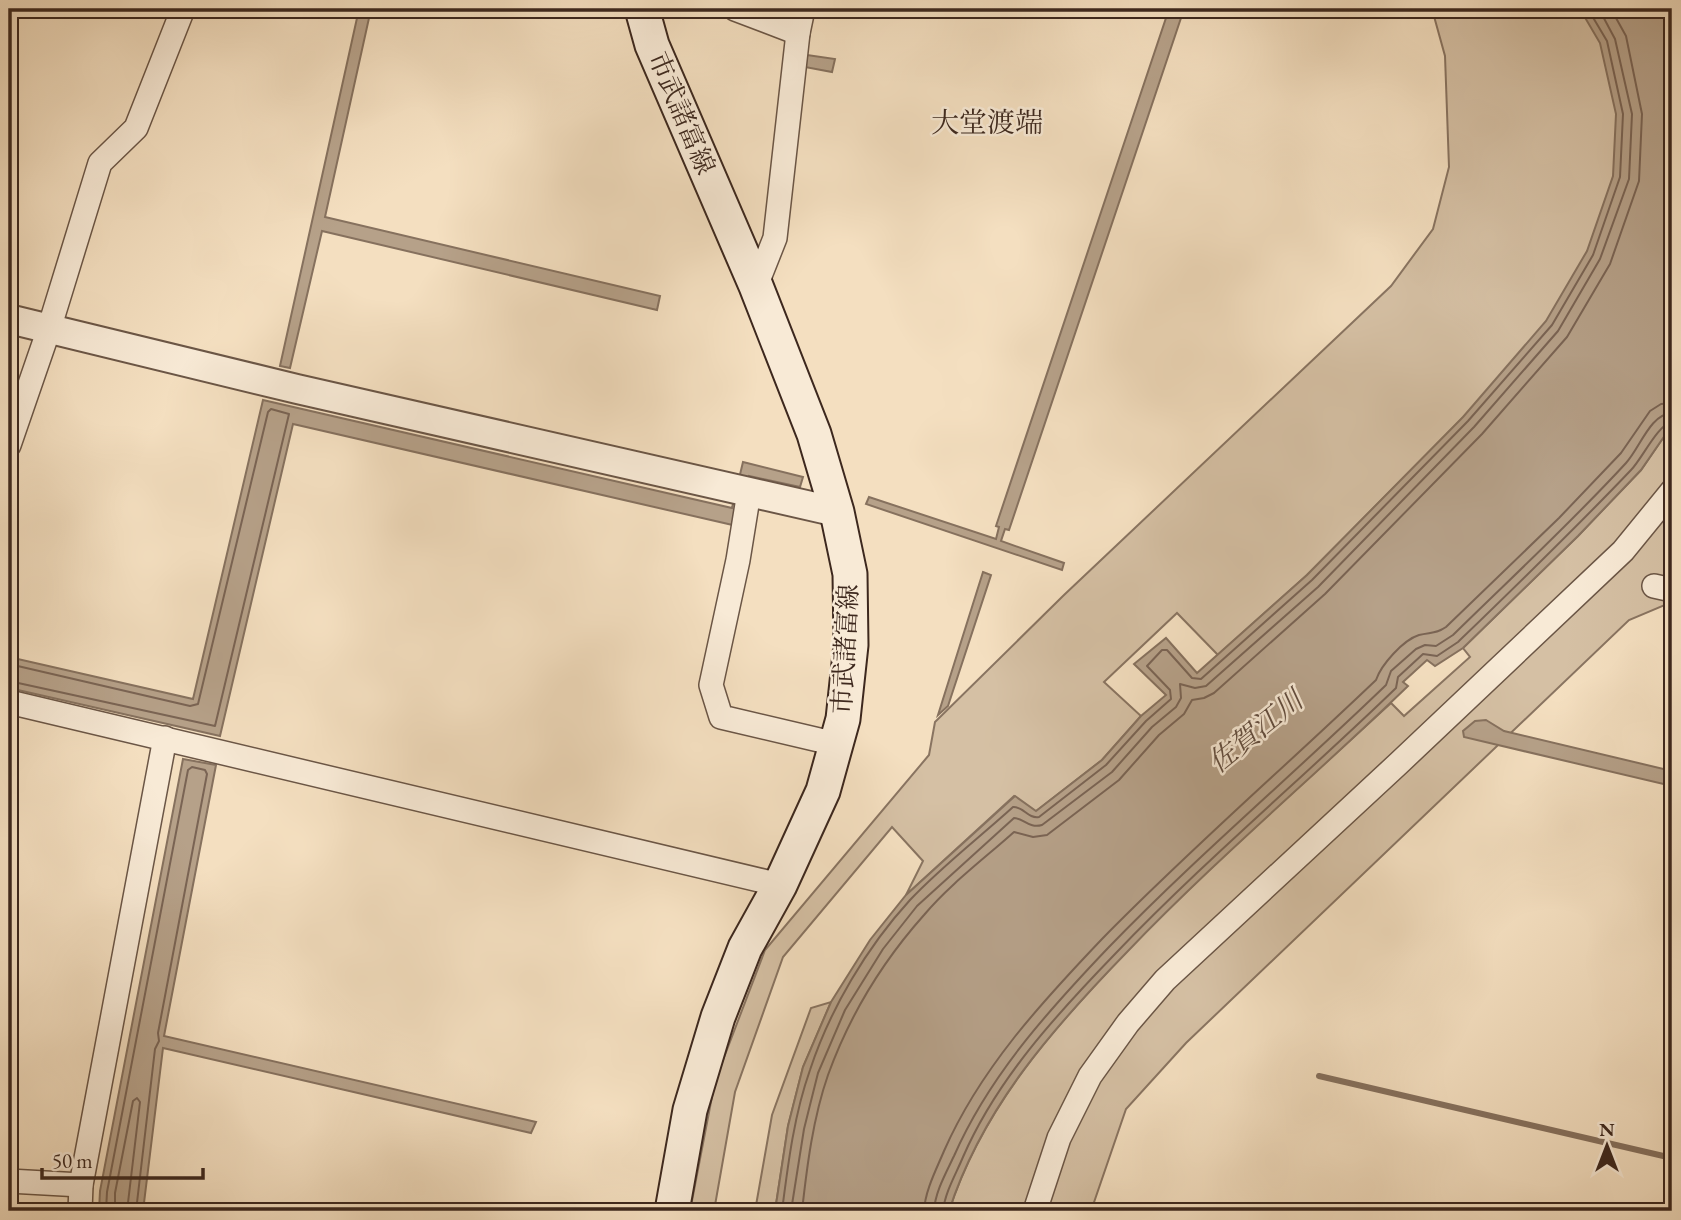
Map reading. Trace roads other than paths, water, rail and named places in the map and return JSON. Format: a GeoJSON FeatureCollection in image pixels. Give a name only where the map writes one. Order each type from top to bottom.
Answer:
{"type":"FeatureCollection","features":[{"type":"Feature","properties":{"kind":"main road","name":"市武諸富線"},"geometry":{"type":"LineString","coordinates":[[642,9],[652,44],[755,286],[814,434],[837,512],[850,574],[851,645],[843,719],[823,792],[780,884],[745,948],[718,1017],[690,1110],[672,1211]]}},
{"type":"Feature","properties":{"kind":"street"},"geometry":{"type":"LineString","coordinates":[[9,445],[49,329],[100,163],[136,128],[183,9]]}},
{"type":"Feature","properties":{"kind":"street"},"geometry":{"type":"LineString","coordinates":[[735,9],[798,33]]}},
{"type":"Feature","properties":{"kind":"street"},"geometry":{"type":"LineString","coordinates":[[755,286],[775,238],[803,9]]}},
{"type":"Feature","properties":{"kind":"street"},"geometry":{"type":"LineString","coordinates":[[9,319],[310,392],[837,512]]}},
{"type":"Feature","properties":{"kind":"street"},"geometry":{"type":"LineString","coordinates":[[740,490],[738,560],[711,685],[721,717],[836,744]]}},
{"type":"Feature","properties":{"kind":"street"},"geometry":{"type":"LineString","coordinates":[[1035,1211],[1059,1138],[1090,1076],[1128,1023],[1165,980],[1623,551],[1672,491]]}},
{"type":"Feature","properties":{"kind":"street"},"geometry":{"type":"LineString","coordinates":[[9,702],[780,884]]}},
{"type":"Feature","properties":{"kind":"street"},"geometry":{"type":"LineString","coordinates":[[80,1211],[81,1185],[165,738]]}},
{"type":"Feature","properties":{"kind":"street"},"geometry":{"type":"LineString","coordinates":[[9,1181],[81,1185]]}},
{"type":"Feature","properties":{"kind":"water"},"geometry":{"type":"Polygon","coordinates":[[[359,9],[371,9],[325,217],[660,296],[657,310],[322,231],[290,368],[280,366],[359,9]]]}},
{"type":"Feature","properties":{"kind":"water"},"geometry":{"type":"Polygon","coordinates":[[[1169,9],[1184,9],[1009,530],[1005,529],[1001,541],[1064,563],[1062,570],[866,504],[869,497],[996,539],[999,527],[996,526],[1169,9]]]}},
{"type":"Feature","properties":{"kind":"water","name":"佐賀江川"},"geometry":{"type":"Polygon","coordinates":[[[1580,9],[1672,9],[1672,425],[1641,470],[1578,536],[1463,648],[1435,666],[1427,660],[1403,682],[1408,686],[1195,884],[1099,981],[1047,1040],[1000,1104],[963,1173],[949,1211],[775,1211],[788,1126],[803,1067],[831,1002],[870,940],[906,895],[1015,796],[1036,811],[1102,760],[1141,716],[1166,695],[1134,664],[1166,638],[1197,673],[1307,575],[1463,417],[1546,321],[1587,251],[1613,176],[1616,114],[1600,43],[1580,9]]]}},
{"type":"Feature","properties":{"kind":"water"},"geometry":{"type":"Polygon","coordinates":[[[807,55],[835,59],[832,72],[805,67],[807,55]]]}},
{"type":"Feature","properties":{"kind":"water"},"geometry":{"type":"Polygon","coordinates":[[[263,400],[732,508],[743,462],[803,477],[800,487],[749,476],[737,526],[293,424],[220,736],[9,688],[9,657],[193,699],[263,400]]]}},
{"type":"Feature","properties":{"kind":"water"},"geometry":{"type":"Polygon","coordinates":[[[983,572],[991,575],[948,706],[938,715],[983,572]]]}},
{"type":"Feature","properties":{"kind":"water"},"geometry":{"type":"Polygon","coordinates":[[[1486,720],[1504,731],[1672,771],[1672,786],[1464,737],[1463,731],[1475,721],[1486,720]]]}},
{"type":"Feature","properties":{"kind":"water"},"geometry":{"type":"Polygon","coordinates":[[[183,759],[216,765],[164,1036],[536,1122],[531,1133],[163,1048],[143,1211],[99,1211],[100,1191],[183,759]]]}},
{"type":"Feature","properties":{"kind":"waterway"},"geometry":{"type":"LineString","coordinates":[[1319,1076],[1672,1158]]}},
{"type":"Feature","properties":{"kind":"district","name":"大堂渡端"},"geometry":{"type":"Point","coordinates":[987,122]}}]}
